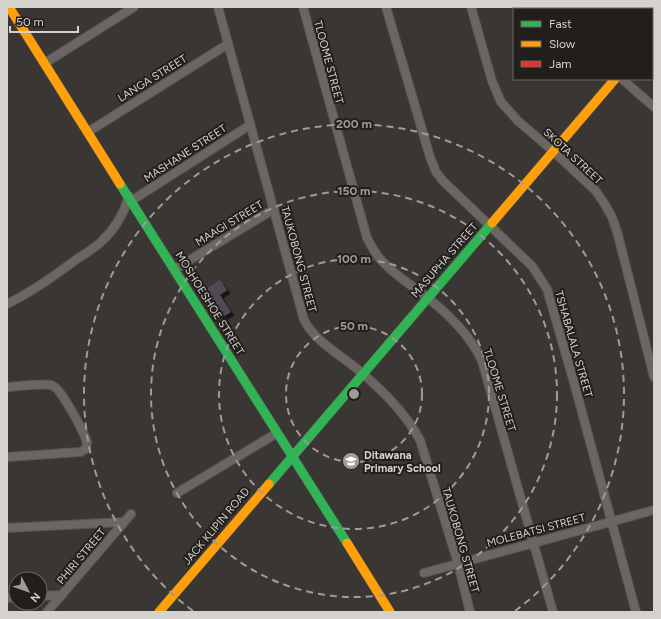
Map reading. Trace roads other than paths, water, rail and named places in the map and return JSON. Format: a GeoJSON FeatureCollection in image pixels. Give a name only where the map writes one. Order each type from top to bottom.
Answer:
{"type":"FeatureCollection","features":[{"type":"Feature","properties":{"kind":"street","name":"MOSHOESHOE STREET"},"geometry":{"type":"LineString","coordinates":[[9,7],[390,612]]}},
{"type":"Feature","properties":{"kind":"street"},"geometry":{"type":"LineString","coordinates":[[45,63],[134,7]]}},
{"type":"Feature","properties":{"kind":"street","name":"TAUKOBONG STREET"},"geometry":{"type":"LineString","coordinates":[[218,7],[301,312],[307,325],[318,338],[363,373],[400,409],[410,422],[420,440],[458,563],[470,612]]}},
{"type":"Feature","properties":{"kind":"street","name":"TLOOME STREET"},"geometry":{"type":"LineString","coordinates":[[303,7],[367,238],[374,252],[398,276],[428,298],[461,328],[475,347],[482,361],[553,612]]}},
{"type":"Feature","properties":{"kind":"street","name":"TSHABALALA STREET"},"geometry":{"type":"LineString","coordinates":[[386,7],[430,157],[436,172],[450,189],[532,266],[546,289],[559,329],[636,612]]}},
{"type":"Feature","properties":{"kind":"street","name":"SKOTA STREET"},"geometry":{"type":"LineString","coordinates":[[471,7],[492,81],[501,102],[518,121],[595,190],[612,217],[618,235],[654,377]]}},
{"type":"Feature","properties":{"kind":"street","name":"LANGA STREET"},"geometry":{"type":"LineString","coordinates":[[88,132],[228,44]]}},
{"type":"Feature","properties":{"kind":"street","name":"MASUPHA STREET"},"geometry":{"type":"LineString","coordinates":[[292,456],[614,80]]}},
{"type":"Feature","properties":{"kind":"street"},"geometry":{"type":"LineString","coordinates":[[623,80],[654,107]]}},
{"type":"Feature","properties":{"kind":"street","name":"MASHANE STREET"},"geometry":{"type":"LineString","coordinates":[[130,198],[250,125]]}},
{"type":"Feature","properties":{"kind":"street"},"geometry":{"type":"LineString","coordinates":[[7,304],[19,298],[101,242],[121,217],[130,198]]}},
{"type":"Feature","properties":{"kind":"street","name":"MAAGI STREET"},"geometry":{"type":"LineString","coordinates":[[175,269],[274,209]]}},
{"type":"Feature","properties":{"kind":"street"},"geometry":{"type":"LineString","coordinates":[[7,387],[52,385],[59,391],[84,435],[87,446],[86,449],[80,452],[7,457]]}},
{"type":"Feature","properties":{"kind":"street"},"geometry":{"type":"LineString","coordinates":[[177,493],[277,433]]}},
{"type":"Feature","properties":{"kind":"street","name":"JACK KLIPIN ROAD"},"geometry":{"type":"LineString","coordinates":[[159,612],[292,456]]}},
{"type":"Feature","properties":{"kind":"street","name":"MOLEBATSI STREET"},"geometry":{"type":"LineString","coordinates":[[424,573],[654,510]]}},
{"type":"Feature","properties":{"kind":"street","name":"PHIRI STREET"},"geometry":{"type":"LineString","coordinates":[[48,612],[131,514]]}},
{"type":"Feature","properties":{"kind":"street"},"geometry":{"type":"LineString","coordinates":[[7,528],[124,522]]}},
{"type":"Feature","properties":{"kind":"street"},"geometry":{"type":"LineString","coordinates":[[48,596],[62,595]]}},
{"type":"Feature","properties":{"kind":"place","name":"Ditawana Primary School"},"geometry":{"type":"Point","coordinates":[351,461]}}]}
